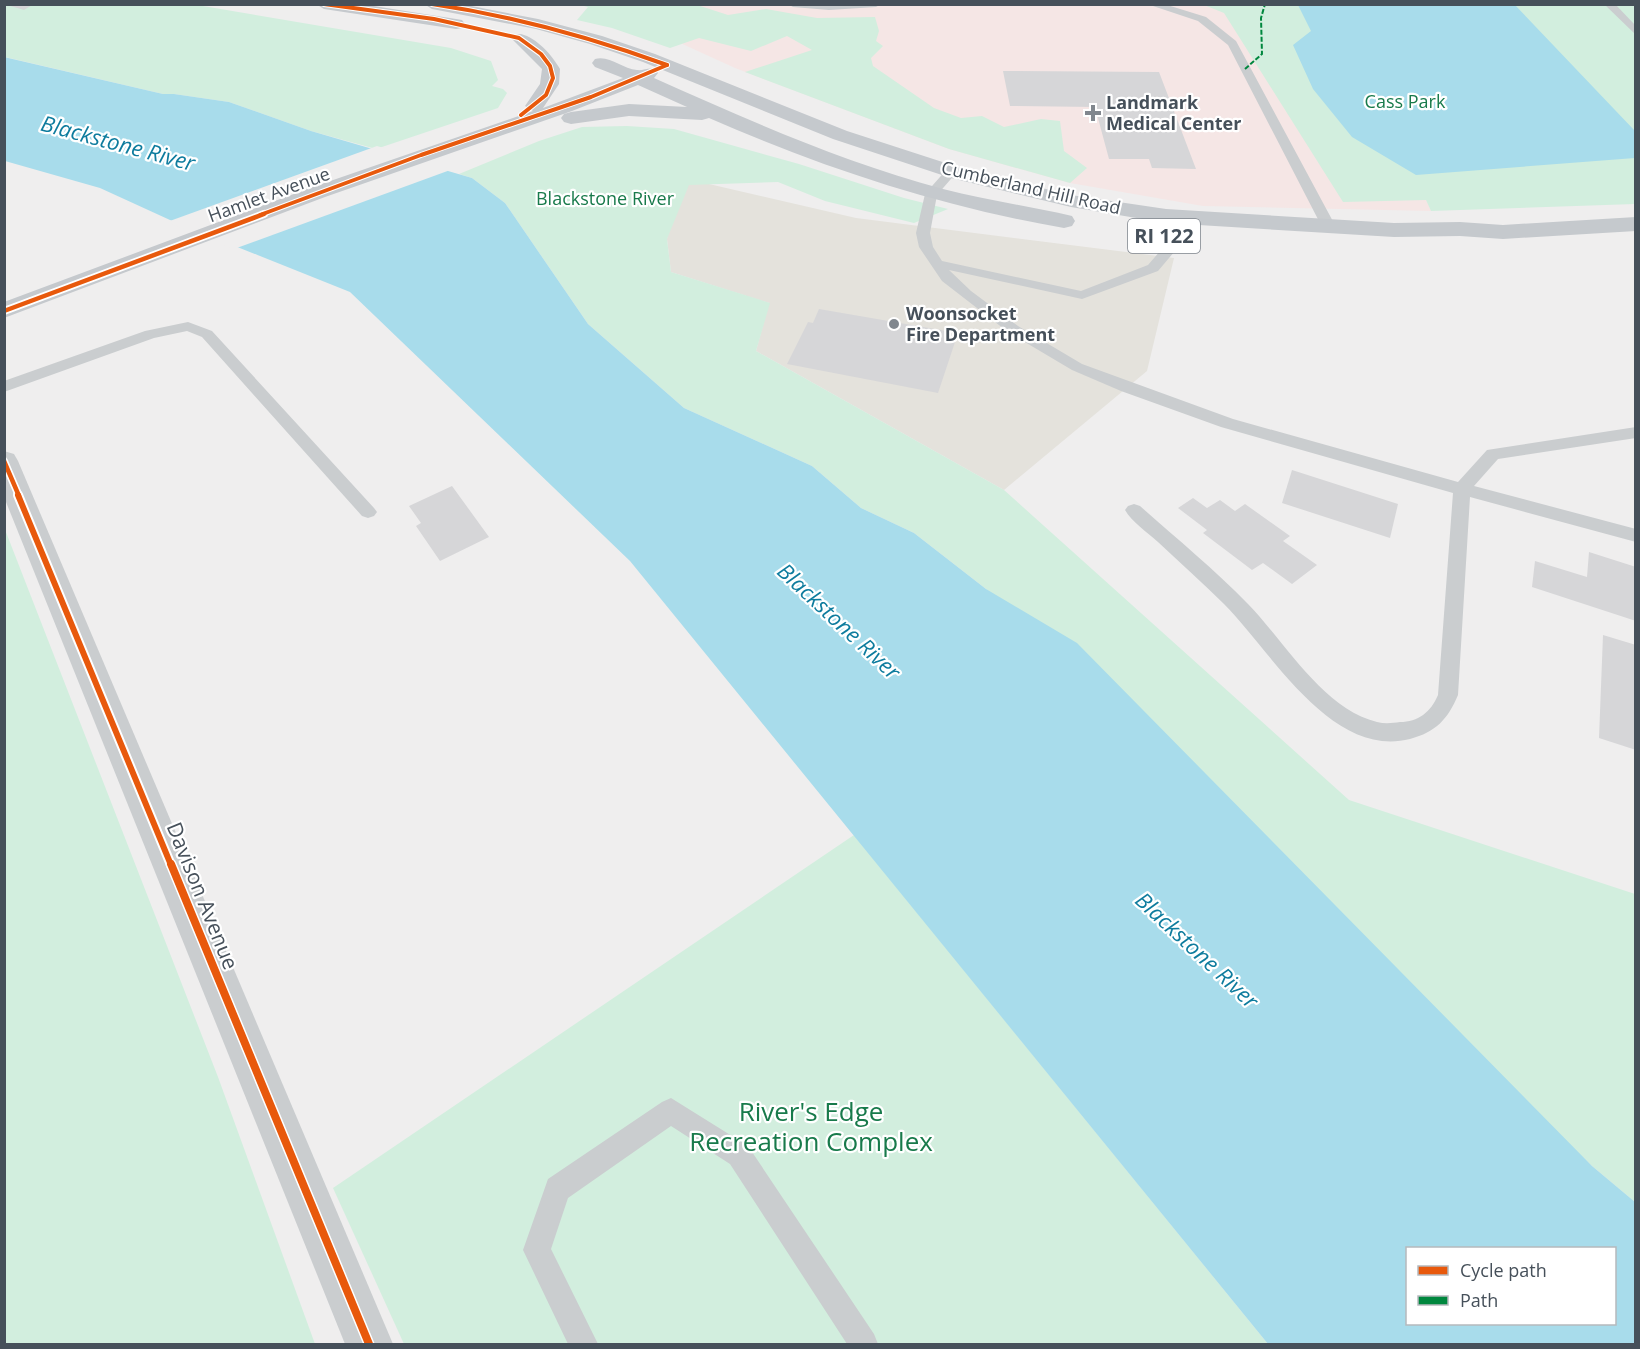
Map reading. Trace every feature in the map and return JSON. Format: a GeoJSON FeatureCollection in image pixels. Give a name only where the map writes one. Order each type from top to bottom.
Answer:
{"type":"FeatureCollection","features":[{"type":"Feature","properties":{"kind":"main road"},"geometry":{"type":"LineString","coordinates":[[324,4],[435,19],[562,51]]}},
{"type":"Feature","properties":{"kind":"main road","name":"Cumberland Hill Road"},"geometry":{"type":"LineString","coordinates":[[432,4],[538,24],[658,62],[840,135],[951,172],[1071,201],[1166,216],[1329,227],[1503,232],[1635,224]]}},
{"type":"Feature","properties":{"kind":"main road"},"geometry":{"type":"LineString","coordinates":[[521,39],[544,57],[553,72],[553,82],[535,106]]}},
{"type":"Feature","properties":{"kind":"main road","name":"Cumberland Hill Road"},"geometry":{"type":"LineString","coordinates":[[582,57],[629,74],[794,146],[931,194],[1058,220],[1187,238]]}},
{"type":"Feature","properties":{"kind":"main road","name":"Hamlet Avenue"},"geometry":{"type":"LineString","coordinates":[[489,132],[535,106],[658,62]]}},
{"type":"Feature","properties":{"kind":"main road","name":"Hamlet Avenue"},"geometry":{"type":"LineString","coordinates":[[4,311],[421,155],[591,97],[629,74]]}},
{"type":"Feature","properties":{"kind":"main road"},"geometry":{"type":"LineString","coordinates":[[489,132],[629,110],[722,116]]}},
{"type":"Feature","properties":{"kind":"main road","name":"Cumberland Hill Road"},"geometry":{"type":"LineString","coordinates":[[1308,246],[1446,246],[1480,243],[1503,232]]}},
{"type":"Feature","properties":{"kind":"street","name":"Davison Avenue"},"geometry":{"type":"LineString","coordinates":[[4,461],[369,1344]]}},
{"type":"Feature","properties":{"kind":"lane"},"geometry":{"type":"LineString","coordinates":[[793,4],[829,7],[876,4]]}},
{"type":"Feature","properties":{"kind":"lane"},"geometry":{"type":"LineString","coordinates":[[1152,4],[1202,19],[1232,43],[1329,227]]}},
{"type":"Feature","properties":{"kind":"lane"},"geometry":{"type":"LineString","coordinates":[[1609,4],[1635,32]]}},
{"type":"Feature","properties":{"kind":"lane"},"geometry":{"type":"LineString","coordinates":[[951,172],[931,194],[923,233],[926,247],[947,278],[966,294],[1013,329],[1077,367],[1227,423],[1635,536]]}},
{"type":"Feature","properties":{"kind":"lane"},"geometry":{"type":"LineString","coordinates":[[938,264],[1082,295],[1153,267],[1187,238]]}},
{"type":"Feature","properties":{"kind":"lane"},"geometry":{"type":"LineString","coordinates":[[4,387],[150,334],[188,326],[207,334],[368,512]]}},
{"type":"Feature","properties":{"kind":"lane"},"geometry":{"type":"LineString","coordinates":[[1134,510],[1243,610],[1316,696],[1361,727],[1394,734],[1421,728],[1441,713],[1448,695],[1462,489],[1493,454],[1635,432]]}},
{"type":"Feature","properties":{"kind":"lane"},"geometry":{"type":"LineString","coordinates":[[583,1344],[537,1250],[558,1189],[671,1111],[739,1155],[864,1344]]}},
{"type":"Feature","properties":{"kind":"shaded area","name":"Landmark Medical Center"},"geometry":{"type":"Polygon","coordinates":[[[639,5],[1298,5],[1416,175],[1431,211],[1203,206],[1070,183],[949,149],[735,68],[643,26],[639,5]]]}},
{"type":"Feature","properties":{"kind":"shaded area"},"geometry":{"type":"Polygon","coordinates":[[[683,178],[856,218],[1174,258],[1147,371],[1004,490],[756,351],[769,303],[671,272],[667,239],[683,178]]]}},
{"type":"Feature","properties":{"kind":"green space"},"geometry":{"type":"Polygon","coordinates":[[[694,4],[728,15],[766,9],[817,18],[875,17],[879,31],[876,41],[883,46],[871,58],[873,66],[934,108],[961,118],[982,116],[1004,127],[1041,119],[1060,121],[1064,151],[1087,168],[1070,183],[949,149],[745,72],[812,50],[787,36],[751,51],[699,38],[670,48],[612,28],[577,20],[588,7],[580,5],[694,4]]]}},
{"type":"Feature","properties":{"kind":"green space","name":"Blackstone River"},"geometry":{"type":"Polygon","coordinates":[[[5,5],[197,5],[451,48],[491,61],[498,80],[492,86],[503,89],[507,93],[498,108],[376,149],[311,131],[229,102],[163,94],[5,57],[5,5]]]}},
{"type":"Feature","properties":{"kind":"green space","name":"Cass Park"},"geometry":{"type":"Polygon","coordinates":[[[1204,5],[1635,5],[1635,204],[1431,211],[1426,200],[1343,202],[1224,13],[1204,5]]]}},
{"type":"Feature","properties":{"kind":"green space"},"geometry":{"type":"Polygon","coordinates":[[[627,126],[674,129],[948,209],[914,223],[825,201],[778,182],[689,185],[667,239],[671,272],[770,303],[756,351],[1004,490],[1349,800],[1635,894],[1635,1202],[1592,1166],[986,589],[914,533],[861,508],[812,466],[684,408],[588,324],[505,203],[472,178],[459,174],[539,141],[582,127],[627,126]]]}},
{"type":"Feature","properties":{"kind":"green space"},"geometry":{"type":"Polygon","coordinates":[[[4,527],[218,1077],[315,1344],[5,1344],[4,527]]]}},
{"type":"Feature","properties":{"kind":"green space","name":"River's Edge Recreation Complex"},"geometry":{"type":"Polygon","coordinates":[[[854,835],[1268,1344],[404,1344],[333,1188],[854,835]]]}},
{"type":"Feature","properties":{"kind":"water","name":"Cass Park"},"geometry":{"type":"Polygon","coordinates":[[[1298,5],[1515,5],[1635,131],[1635,158],[1416,175],[1352,137],[1313,89],[1293,45],[1311,31],[1298,5]]]}},
{"type":"Feature","properties":{"kind":"water"},"geometry":{"type":"Polygon","coordinates":[[[4,57],[163,94],[229,102],[311,131],[472,178],[505,203],[588,324],[684,408],[812,466],[861,508],[914,533],[986,589],[1077,643],[1592,1166],[1635,1202],[1635,1344],[1268,1344],[630,561],[350,292],[170,220],[100,188],[5,161],[4,57]]]}},
{"type":"Feature","properties":{"kind":"pier"},"geometry":{"type":"Polygon","coordinates":[[[377,146],[453,169],[234,249],[167,222],[377,146]]]}},
{"type":"Feature","properties":{"kind":"building"},"geometry":{"type":"Polygon","coordinates":[[[4,4],[34,4],[24,10],[4,4]]]}},
{"type":"Feature","properties":{"kind":"building"},"geometry":{"type":"Polygon","coordinates":[[[1003,71],[1159,72],[1196,169],[1152,168],[1149,159],[1109,159],[1095,107],[1010,106],[1003,71]]]}},
{"type":"Feature","properties":{"kind":"building"},"geometry":{"type":"Polygon","coordinates":[[[819,309],[958,333],[938,393],[787,364],[808,322],[813,323],[819,309]]]}},
{"type":"Feature","properties":{"kind":"building"},"geometry":{"type":"Polygon","coordinates":[[[1292,470],[1398,504],[1390,538],[1282,503],[1292,470]]]}},
{"type":"Feature","properties":{"kind":"building"},"geometry":{"type":"Polygon","coordinates":[[[452,486],[489,537],[440,561],[416,526],[421,523],[409,506],[452,486]]]}},
{"type":"Feature","properties":{"kind":"building"},"geometry":{"type":"Polygon","coordinates":[[[1193,498],[1207,508],[1220,500],[1235,511],[1245,504],[1290,536],[1283,541],[1317,565],[1292,584],[1263,563],[1252,570],[1203,533],[1207,530],[1178,508],[1193,498]]]}},
{"type":"Feature","properties":{"kind":"building"},"geometry":{"type":"Polygon","coordinates":[[[1589,552],[1636,567],[1636,621],[1532,587],[1535,561],[1587,577],[1589,552]]]}},
{"type":"Feature","properties":{"kind":"building"},"geometry":{"type":"Polygon","coordinates":[[[1603,635],[1636,645],[1636,750],[1599,738],[1603,635]]]}},
{"type":"Feature","properties":{"kind":"marked path"},"geometry":{"type":"LineString","coordinates":[[1245,69],[1262,54],[1261,18],[1265,4]]}},
{"type":"Feature","properties":{"kind":"cycle path"},"geometry":{"type":"LineString","coordinates":[[324,4],[452,22],[519,38],[536,49],[546,60],[553,78],[546,95],[521,115]]}},
{"type":"Feature","properties":{"kind":"cycle path"},"geometry":{"type":"LineString","coordinates":[[432,4],[551,27],[667,65]]}},
{"type":"Feature","properties":{"kind":"cycle path"},"geometry":{"type":"LineString","coordinates":[[4,311],[421,155],[591,97],[667,65]]}},
{"type":"Feature","properties":{"kind":"cycle path"},"geometry":{"type":"LineString","coordinates":[[4,461],[369,1344]]}},
{"type":"Feature","properties":{"kind":"place","name":"Landmark Medical Center"},"geometry":{"type":"Point","coordinates":[1093,113]}},
{"type":"Feature","properties":{"kind":"place","name":"Woonsocket Fire Department"},"geometry":{"type":"Point","coordinates":[894,324]}}]}
